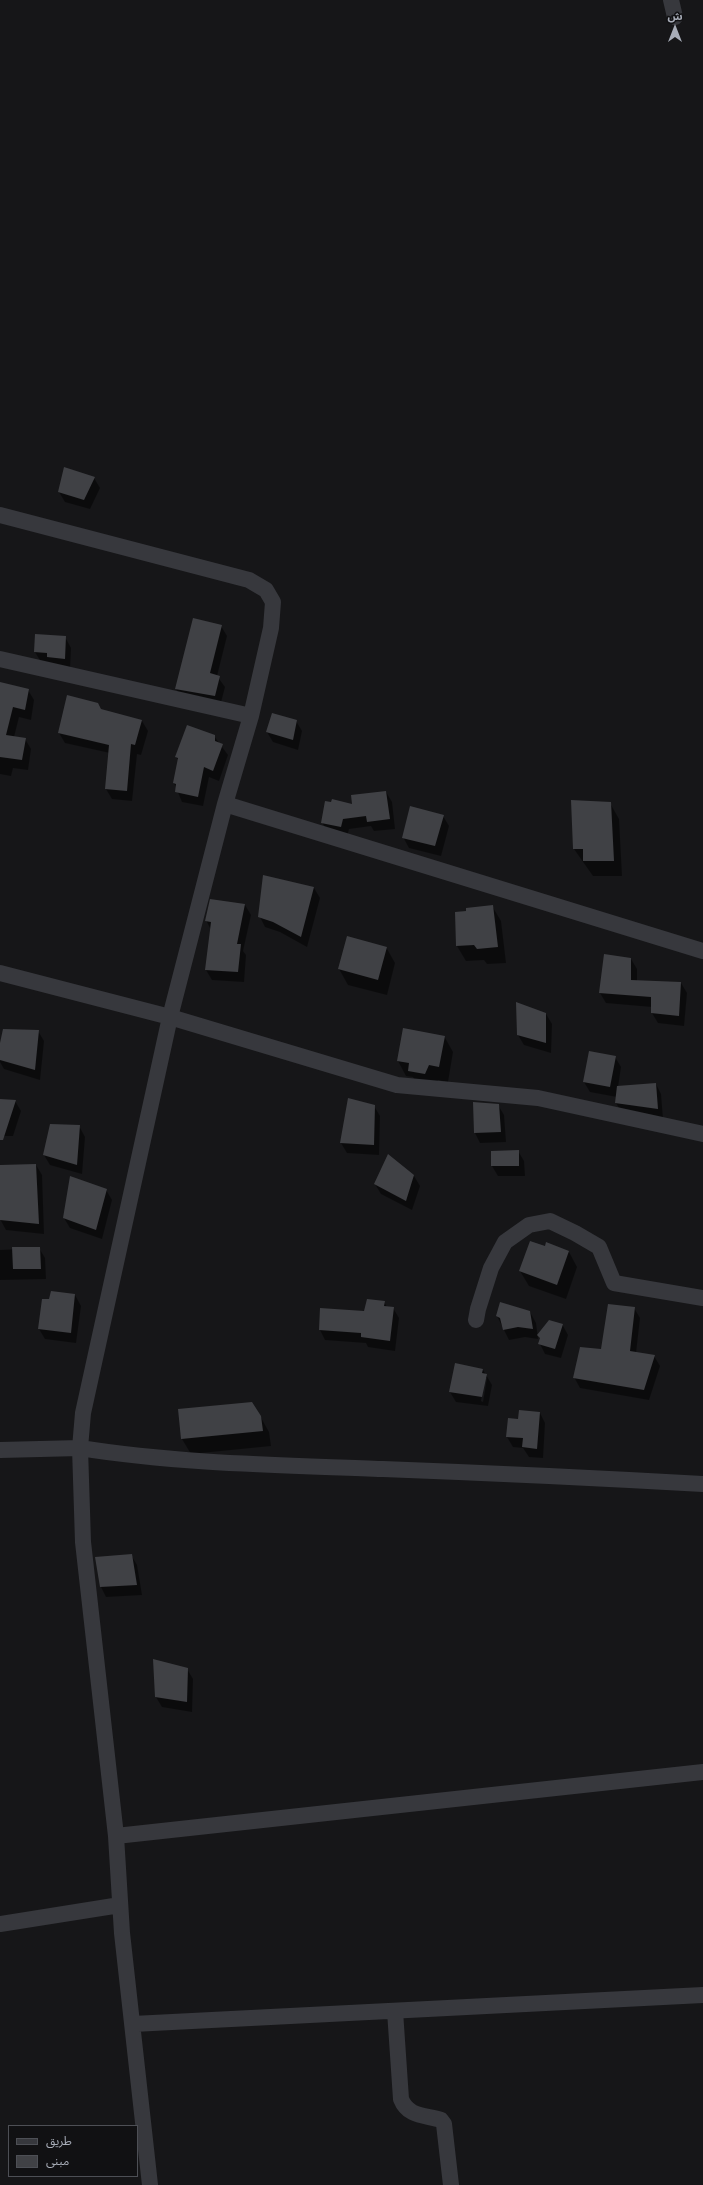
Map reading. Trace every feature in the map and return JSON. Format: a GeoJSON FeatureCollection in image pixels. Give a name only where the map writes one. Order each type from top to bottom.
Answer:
{"type":"FeatureCollection","features":[{"type":"Feature","properties":{"kind":"street"},"geometry":{"type":"LineString","coordinates":[[671,0],[675,17]]}},
{"type":"Feature","properties":{"kind":"street"},"geometry":{"type":"LineString","coordinates":[[0,515],[248,580],[266,590],[272,602],[271,628],[251,716],[225,804],[170,1018],[83,1413],[80,1448],[83,1542],[116,1836],[120,1905],[150,2185]]}},
{"type":"Feature","properties":{"kind":"street"},"geometry":{"type":"LineString","coordinates":[[0,659],[251,716]]}},
{"type":"Feature","properties":{"kind":"street"},"geometry":{"type":"LineString","coordinates":[[225,804],[703,951]]}},
{"type":"Feature","properties":{"kind":"street"},"geometry":{"type":"LineString","coordinates":[[0,973],[170,1018],[397,1085],[538,1098],[703,1134]]}},
{"type":"Feature","properties":{"kind":"street"},"geometry":{"type":"LineString","coordinates":[[476,1320],[491,1268],[504,1242],[529,1225],[550,1222],[575,1233],[599,1247],[614,1283],[703,1298]]}},
{"type":"Feature","properties":{"kind":"street"},"geometry":{"type":"LineString","coordinates":[[0,1450],[80,1448],[159,1458],[286,1466],[502,1473],[703,1484]]}},
{"type":"Feature","properties":{"kind":"street"},"geometry":{"type":"LineString","coordinates":[[116,1836],[502,1792],[703,1772]]}},
{"type":"Feature","properties":{"kind":"street"},"geometry":{"type":"LineString","coordinates":[[0,1924],[68,1911],[120,1905]]}},
{"type":"Feature","properties":{"kind":"street"},"geometry":{"type":"LineString","coordinates":[[133,2024],[703,1995]]}},
{"type":"Feature","properties":{"kind":"street"},"geometry":{"type":"LineString","coordinates":[[395,2011],[401,2099],[404,2106],[410,2112],[421,2117],[441,2120],[444,2124],[451,2185]]}},
{"type":"Feature","properties":{"kind":"building"},"geometry":{"type":"Polygon","coordinates":[[[64,467],[95,477],[84,500],[58,492],[64,467]]]}},
{"type":"Feature","properties":{"kind":"building"},"geometry":{"type":"Polygon","coordinates":[[[193,618],[222,625],[210,673],[220,676],[215,696],[175,689],[193,618]]]}},
{"type":"Feature","properties":{"kind":"building"},"geometry":{"type":"Polygon","coordinates":[[[35,634],[66,636],[65,659],[47,657],[47,653],[34,652],[35,634]]]}},
{"type":"Feature","properties":{"kind":"building"},"geometry":{"type":"Polygon","coordinates":[[[0,682],[29,689],[25,710],[13,707],[6,735],[26,738],[22,760],[0,757],[0,682]]]}},
{"type":"Feature","properties":{"kind":"building"},"geometry":{"type":"Polygon","coordinates":[[[67,695],[98,703],[101,709],[142,720],[135,745],[131,744],[127,791],[105,789],[109,745],[58,733],[67,695]]]}},
{"type":"Feature","properties":{"kind":"building"},"geometry":{"type":"Polygon","coordinates":[[[272,713],[297,720],[293,740],[266,732],[272,713]]]}},
{"type":"Feature","properties":{"kind":"building"},"geometry":{"type":"Polygon","coordinates":[[[187,725],[215,735],[215,741],[223,744],[213,771],[204,767],[198,797],[175,792],[176,784],[173,783],[178,758],[175,757],[187,725]]]}},
{"type":"Feature","properties":{"kind":"building"},"geometry":{"type":"Polygon","coordinates":[[[386,791],[390,819],[367,822],[366,816],[343,819],[341,827],[321,823],[325,801],[331,802],[332,799],[352,804],[351,795],[386,791]]]}},
{"type":"Feature","properties":{"kind":"building"},"geometry":{"type":"Polygon","coordinates":[[[571,800],[611,802],[614,861],[583,861],[583,849],[573,849],[571,800]]]}},
{"type":"Feature","properties":{"kind":"building"},"geometry":{"type":"Polygon","coordinates":[[[410,806],[444,815],[435,846],[402,838],[410,806]]]}},
{"type":"Feature","properties":{"kind":"building"},"geometry":{"type":"Polygon","coordinates":[[[263,875],[314,887],[301,937],[273,922],[258,917],[263,875]]]}},
{"type":"Feature","properties":{"kind":"building"},"geometry":{"type":"Polygon","coordinates":[[[210,899],[245,904],[237,944],[241,944],[238,972],[205,970],[211,922],[205,921],[210,899]]]}},
{"type":"Feature","properties":{"kind":"building"},"geometry":{"type":"Polygon","coordinates":[[[493,905],[498,947],[477,949],[474,945],[456,946],[455,912],[466,911],[466,908],[493,905]]]}},
{"type":"Feature","properties":{"kind":"building"},"geometry":{"type":"Polygon","coordinates":[[[347,936],[387,947],[378,980],[338,969],[347,936]]]}},
{"type":"Feature","properties":{"kind":"building"},"geometry":{"type":"Polygon","coordinates":[[[604,954],[631,958],[631,980],[681,982],[679,1016],[651,1013],[651,997],[599,993],[604,954]]]}},
{"type":"Feature","properties":{"kind":"building"},"geometry":{"type":"Polygon","coordinates":[[[516,1002],[546,1013],[546,1043],[517,1035],[516,1002]]]}},
{"type":"Feature","properties":{"kind":"building"},"geometry":{"type":"Polygon","coordinates":[[[403,1028],[445,1036],[439,1067],[429,1065],[425,1074],[408,1071],[409,1063],[397,1061],[403,1028]]]}},
{"type":"Feature","properties":{"kind":"building"},"geometry":{"type":"Polygon","coordinates":[[[3,1029],[39,1030],[35,1070],[0,1060],[0,1043],[3,1029]]]}},
{"type":"Feature","properties":{"kind":"building"},"geometry":{"type":"Polygon","coordinates":[[[589,1051],[616,1056],[610,1087],[583,1082],[589,1051]]]}},
{"type":"Feature","properties":{"kind":"building"},"geometry":{"type":"Polygon","coordinates":[[[656,1083],[658,1109],[615,1103],[617,1086],[656,1083]]]}},
{"type":"Feature","properties":{"kind":"building"},"geometry":{"type":"Polygon","coordinates":[[[348,1098],[375,1105],[374,1145],[340,1143],[348,1098]]]}},
{"type":"Feature","properties":{"kind":"building"},"geometry":{"type":"Polygon","coordinates":[[[0,1099],[16,1100],[3,1140],[0,1140],[0,1099]]]}},
{"type":"Feature","properties":{"kind":"building"},"geometry":{"type":"Polygon","coordinates":[[[473,1102],[499,1104],[501,1132],[474,1133],[473,1102]]]}},
{"type":"Feature","properties":{"kind":"building"},"geometry":{"type":"Polygon","coordinates":[[[50,1124],[80,1125],[77,1165],[43,1155],[50,1124]]]}},
{"type":"Feature","properties":{"kind":"building"},"geometry":{"type":"Polygon","coordinates":[[[519,1150],[519,1166],[491,1166],[491,1151],[519,1150]]]}},
{"type":"Feature","properties":{"kind":"building"},"geometry":{"type":"Polygon","coordinates":[[[388,1154],[414,1175],[406,1201],[374,1184],[388,1154]]]}},
{"type":"Feature","properties":{"kind":"building"},"geometry":{"type":"Polygon","coordinates":[[[36,1164],[39,1224],[0,1220],[0,1165],[36,1164]]]}},
{"type":"Feature","properties":{"kind":"building"},"geometry":{"type":"Polygon","coordinates":[[[70,1176],[107,1189],[96,1230],[63,1218],[70,1176]]]}},
{"type":"Feature","properties":{"kind":"building"},"geometry":{"type":"Polygon","coordinates":[[[530,1241],[545,1246],[546,1242],[569,1251],[557,1285],[519,1271],[530,1241]]]}},
{"type":"Feature","properties":{"kind":"building"},"geometry":{"type":"Polygon","coordinates":[[[12,1247],[40,1247],[41,1269],[13,1269],[12,1247]]]}},
{"type":"Feature","properties":{"kind":"building"},"geometry":{"type":"Polygon","coordinates":[[[51,1291],[75,1294],[71,1333],[38,1329],[42,1299],[49,1299],[51,1291]]]}},
{"type":"Feature","properties":{"kind":"building"},"geometry":{"type":"Polygon","coordinates":[[[367,1299],[385,1301],[384,1306],[394,1307],[390,1341],[361,1337],[361,1333],[319,1330],[320,1308],[364,1311],[367,1299]]]}},
{"type":"Feature","properties":{"kind":"building"},"geometry":{"type":"Polygon","coordinates":[[[500,1302],[530,1311],[533,1329],[518,1327],[503,1330],[500,1318],[496,1316],[500,1302]]]}},
{"type":"Feature","properties":{"kind":"building"},"geometry":{"type":"Polygon","coordinates":[[[608,1304],[635,1307],[630,1351],[655,1355],[644,1390],[573,1378],[580,1347],[601,1349],[608,1304]]]}},
{"type":"Feature","properties":{"kind":"building"},"geometry":{"type":"Polygon","coordinates":[[[549,1320],[563,1324],[555,1349],[538,1344],[540,1338],[537,1335],[549,1320]]]}},
{"type":"Feature","properties":{"kind":"building"},"geometry":{"type":"Polygon","coordinates":[[[455,1363],[483,1369],[482,1373],[487,1374],[482,1397],[449,1392],[455,1363]]]}},
{"type":"Feature","properties":{"kind":"building"},"geometry":{"type":"Polygon","coordinates":[[[252,1402],[261,1416],[263,1431],[181,1439],[178,1409],[252,1402]]]}},
{"type":"Feature","properties":{"kind":"building"},"geometry":{"type":"Polygon","coordinates":[[[519,1410],[540,1412],[537,1449],[522,1447],[523,1438],[506,1437],[508,1418],[518,1419],[519,1410]]]}},
{"type":"Feature","properties":{"kind":"building"},"geometry":{"type":"Polygon","coordinates":[[[132,1554],[137,1585],[100,1587],[95,1557],[132,1554]]]}},
{"type":"Feature","properties":{"kind":"building"},"geometry":{"type":"Polygon","coordinates":[[[153,1659],[188,1668],[187,1702],[155,1697],[153,1659]]]}}]}
